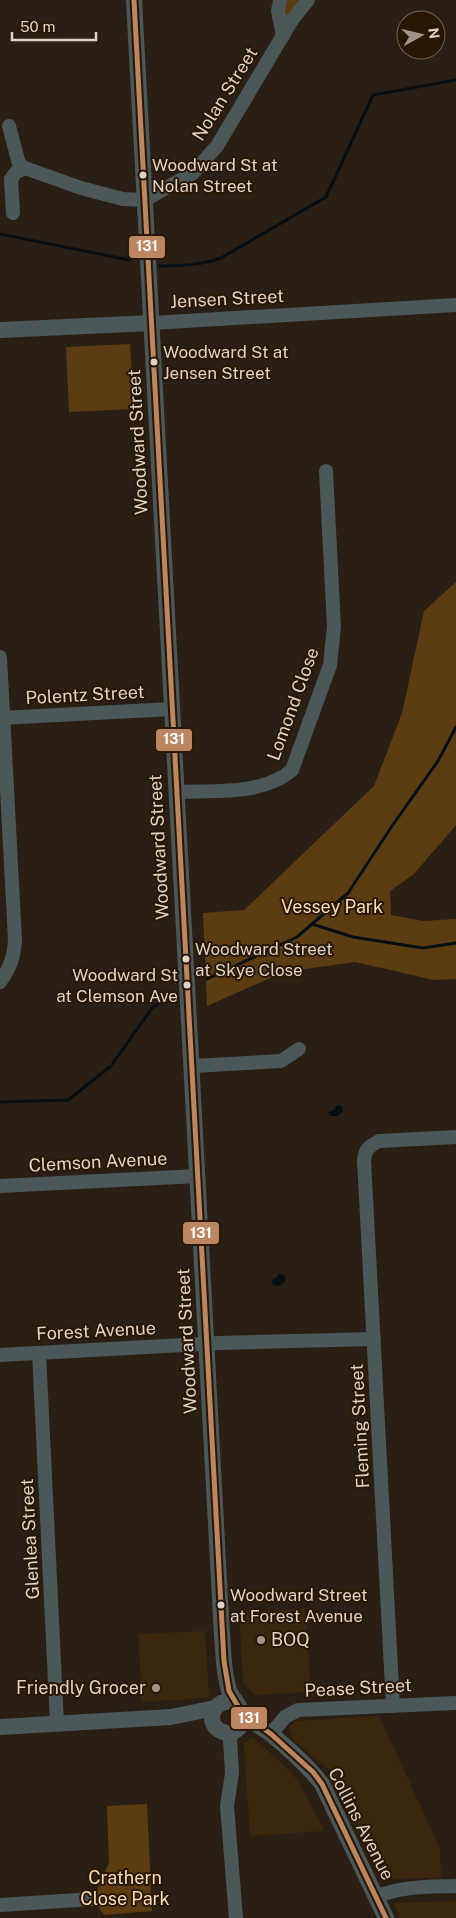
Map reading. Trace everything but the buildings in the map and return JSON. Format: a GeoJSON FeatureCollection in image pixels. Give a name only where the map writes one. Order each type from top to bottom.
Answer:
{"type":"FeatureCollection","features":[{"type":"Feature","properties":{"kind":"street","name":"Woodward Street"},"geometry":{"type":"LineString","coordinates":[[134,0],[188,1028],[193,1066],[224,1661],[227,1685],[240,1708]]}},
{"type":"Feature","properties":{"kind":"street"},"geometry":{"type":"LineString","coordinates":[[280,0],[278,11],[283,36]]}},
{"type":"Feature","properties":{"kind":"street","name":"Nolan Street"},"geometry":{"type":"LineString","coordinates":[[145,200],[193,173],[217,146],[283,36],[308,0]]}},
{"type":"Feature","properties":{"kind":"street"},"geometry":{"type":"LineString","coordinates":[[9,126],[19,164],[26,168],[110,197],[145,200]]}},
{"type":"Feature","properties":{"kind":"street"},"geometry":{"type":"LineString","coordinates":[[12,213],[11,179],[16,172],[26,168]]}},
{"type":"Feature","properties":{"kind":"street","name":"Jensen Street"},"geometry":{"type":"LineString","coordinates":[[0,330],[456,305]]}},
{"type":"Feature","properties":{"kind":"street","name":"Lomond Close"},"geometry":{"type":"LineString","coordinates":[[176,792],[240,789],[270,784],[282,779],[292,770],[330,665],[334,646],[326,471]]}},
{"type":"Feature","properties":{"kind":"street"},"geometry":{"type":"LineString","coordinates":[[0,657],[16,940],[14,956],[8,971],[0,982]]}},
{"type":"Feature","properties":{"kind":"street","name":"Polentz Street"},"geometry":{"type":"LineString","coordinates":[[2,718],[172,709]]}},
{"type":"Feature","properties":{"kind":"street"},"geometry":{"type":"LineString","coordinates":[[193,1066],[280,1061],[299,1049]]}},
{"type":"Feature","properties":{"kind":"street","name":"Fleming Street"},"geometry":{"type":"LineString","coordinates":[[393,1706],[364,1160],[365,1152],[370,1146],[379,1141],[456,1136]]}},
{"type":"Feature","properties":{"kind":"street","name":"Clemson Avenue"},"geometry":{"type":"LineString","coordinates":[[0,1186],[198,1176]]}},
{"type":"Feature","properties":{"kind":"street","name":"Forest Avenue"},"geometry":{"type":"LineString","coordinates":[[0,1355],[207,1344],[374,1339]]}},
{"type":"Feature","properties":{"kind":"street","name":"Glenlea Street"},"geometry":{"type":"LineString","coordinates":[[39,1353],[57,1723]]}},
{"type":"Feature","properties":{"kind":"street","name":"Woodward Street"},"geometry":{"type":"LineString","coordinates":[[216,1707],[224,1661]]}},
{"type":"Feature","properties":{"kind":"street"},"geometry":{"type":"LineString","coordinates":[[0,1726],[170,1717],[216,1707],[227,1702],[240,1708],[242,1722],[230,1740],[232,1772],[227,1806],[236,1918]]}},
{"type":"Feature","properties":{"kind":"street","name":"Pease Street"},"geometry":{"type":"LineString","coordinates":[[271,1734],[285,1717],[298,1710],[456,1703]]}},
{"type":"Feature","properties":{"kind":"street"},"geometry":{"type":"LineString","coordinates":[[214,1725],[212,1715],[216,1707]]}},
{"type":"Feature","properties":{"kind":"street","name":"Collins Avenue"},"geometry":{"type":"LineString","coordinates":[[240,1708],[250,1720],[271,1734],[313,1772],[322,1784],[386,1918]]}},
{"type":"Feature","properties":{"kind":"street"},"geometry":{"type":"LineString","coordinates":[[170,1717],[214,1725],[222,1732],[253,1730],[271,1734]]}},
{"type":"Feature","properties":{"kind":"street"},"geometry":{"type":"LineString","coordinates":[[376,1896],[404,1888],[456,1886]]}},
{"type":"Feature","properties":{"kind":"street"},"geometry":{"type":"LineString","coordinates":[[0,1904],[93,1899]]}},
{"type":"Feature","properties":{"kind":"shaded area"},"geometry":{"type":"Polygon","coordinates":[[[337,1105],[342,1106],[343,1112],[337,1116],[330,1116],[328,1112],[334,1110],[337,1105]]]}},
{"type":"Feature","properties":{"kind":"shaded area"},"geometry":{"type":"Polygon","coordinates":[[[280,1273],[285,1276],[285,1282],[278,1286],[273,1285],[272,1279],[280,1273]]]}},
{"type":"Feature","properties":{"kind":"shaded area"},"geometry":{"type":"Polygon","coordinates":[[[305,1609],[311,1692],[255,1695],[243,1683],[239,1612],[305,1609]]]}},
{"type":"Feature","properties":{"kind":"shaded area"},"geometry":{"type":"Polygon","coordinates":[[[205,1631],[209,1696],[206,1698],[142,1702],[138,1634],[205,1631]]]}},
{"type":"Feature","properties":{"kind":"shaded area"},"geometry":{"type":"Polygon","coordinates":[[[379,1716],[440,1848],[441,1878],[385,1879],[330,1771],[293,1739],[289,1728],[295,1721],[379,1716]]]}},
{"type":"Feature","properties":{"kind":"shaded area"},"geometry":{"type":"Polygon","coordinates":[[[253,1737],[291,1772],[325,1831],[250,1836],[244,1743],[253,1737]]]}},
{"type":"Feature","properties":{"kind":"shaded area"},"geometry":{"type":"Polygon","coordinates":[[[456,1901],[456,1918],[400,1918],[393,1903],[456,1901]]]}},
{"type":"Feature","properties":{"kind":"green space"},"geometry":{"type":"Polygon","coordinates":[[[282,0],[305,0],[288,19],[283,13],[282,0]]]}},
{"type":"Feature","properties":{"kind":"green space"},"geometry":{"type":"Polygon","coordinates":[[[130,344],[134,409],[69,412],[66,347],[130,344]]]}},
{"type":"Feature","properties":{"kind":"green space","name":"Vessey Park"},"geometry":{"type":"Polygon","coordinates":[[[456,582],[456,825],[414,874],[390,891],[391,915],[423,921],[456,919],[456,979],[434,980],[355,962],[284,972],[207,1006],[203,913],[244,910],[374,786],[402,713],[424,611],[456,582]]]}},
{"type":"Feature","properties":{"kind":"green space","name":"Crathern Close Park"},"geometry":{"type":"Polygon","coordinates":[[[147,1804],[152,1911],[104,1915],[93,1899],[109,1863],[107,1806],[147,1804]]]}},
{"type":"Feature","properties":{"kind":"waterway"},"geometry":{"type":"LineString","coordinates":[[160,266],[191,265],[221,258],[326,197],[373,95],[456,80]]}},
{"type":"Feature","properties":{"kind":"waterway"},"geometry":{"type":"LineString","coordinates":[[0,234],[129,260]]}},
{"type":"Feature","properties":{"kind":"waterway"},"geometry":{"type":"LineString","coordinates":[[207,979],[297,937],[348,893],[438,761],[456,727]]}},
{"type":"Feature","properties":{"kind":"waterway"},"geometry":{"type":"LineString","coordinates":[[312,924],[353,937],[423,948],[456,943]]}},
{"type":"Feature","properties":{"kind":"waterway"},"geometry":{"type":"LineString","coordinates":[[0,1102],[68,1100],[111,1066],[152,1008],[166,998]]}},
{"type":"Feature","properties":{"kind":"transit line","name":"131"},"geometry":{"type":"LineString","coordinates":[[134,0],[224,1661],[229,1691],[242,1713],[271,1734],[313,1772],[322,1784],[386,1918]]}},
{"type":"Feature","properties":{"kind":"place","name":"Woodward St at Nolan Street"},"geometry":{"type":"Point","coordinates":[143,175]}},
{"type":"Feature","properties":{"kind":"place","name":"Woodward St at Jensen Street"},"geometry":{"type":"Point","coordinates":[154,362]}},
{"type":"Feature","properties":{"kind":"place","name":"Woodward Street at Skye Close"},"geometry":{"type":"Point","coordinates":[186,959]}},
{"type":"Feature","properties":{"kind":"place","name":"Woodward St at Clemson Ave"},"geometry":{"type":"Point","coordinates":[187,985]}},
{"type":"Feature","properties":{"kind":"place","name":"Woodward Street at Forest Avenue"},"geometry":{"type":"Point","coordinates":[221,1605]}},
{"type":"Feature","properties":{"kind":"place","name":"BOQ"},"geometry":{"type":"Point","coordinates":[261,1640]}},
{"type":"Feature","properties":{"kind":"place","name":"Friendly Grocer"},"geometry":{"type":"Point","coordinates":[156,1688]}}]}
